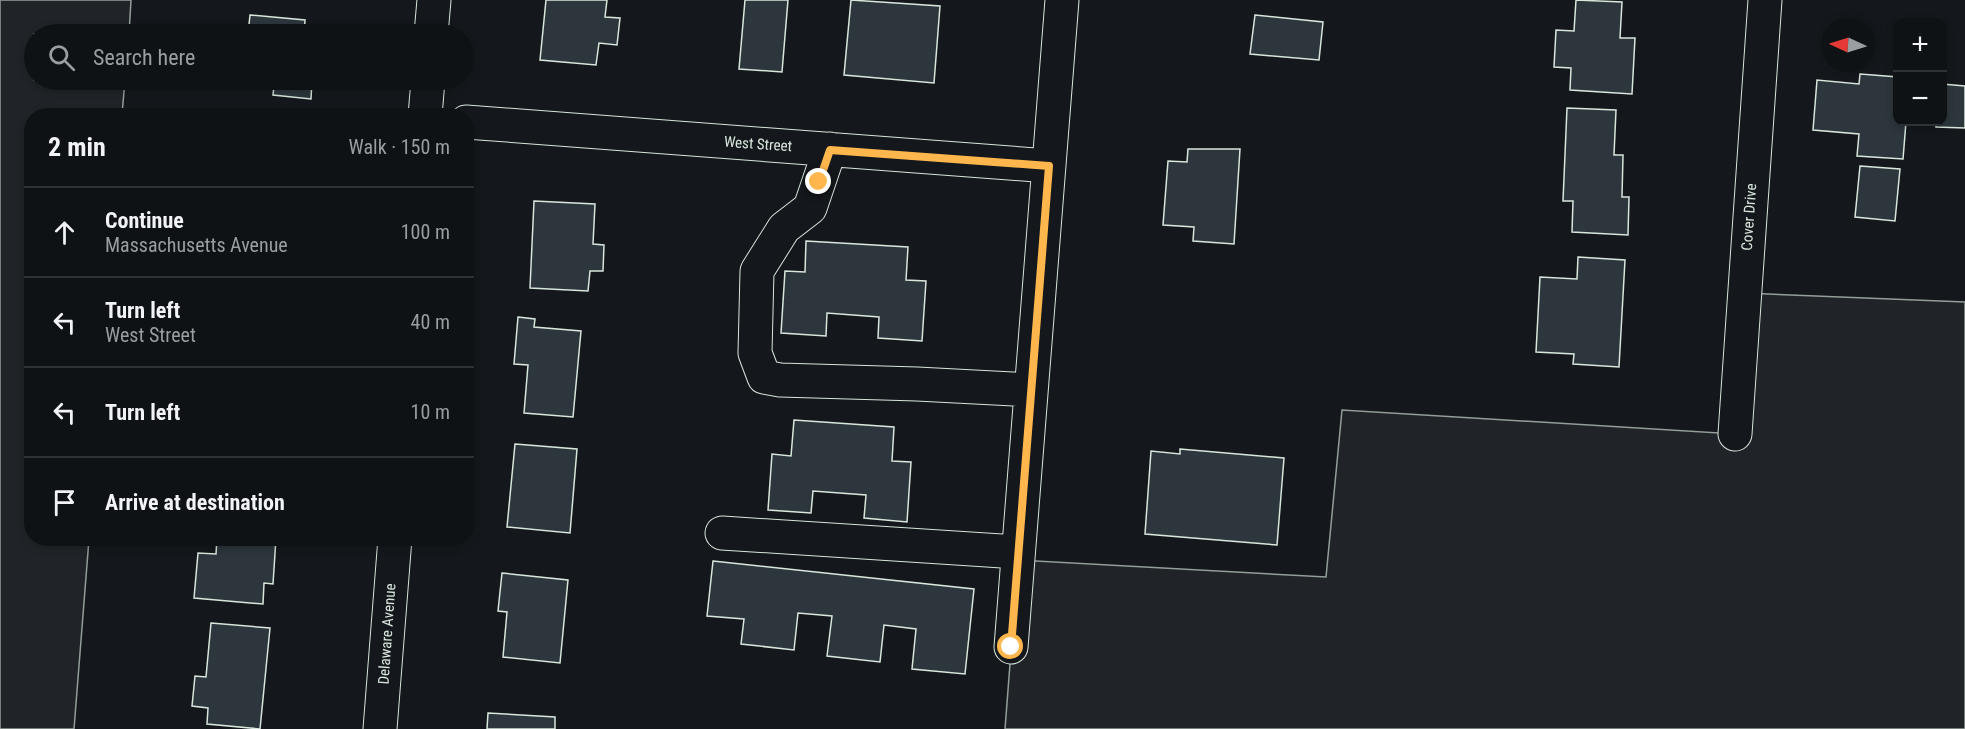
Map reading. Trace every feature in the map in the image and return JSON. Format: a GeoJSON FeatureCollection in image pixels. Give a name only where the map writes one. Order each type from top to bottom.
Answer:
{"type":"FeatureCollection","features":[{"type":"Feature","properties":{"kind":"street"},"geometry":{"type":"LineString","coordinates":[[432,24],[434,0]]}},
{"type":"Feature","properties":{"kind":"street"},"geometry":{"type":"LineString","coordinates":[[1011,647],[1062,0]]}},
{"type":"Feature","properties":{"kind":"street","name":"Cover Drive"},"geometry":{"type":"LineString","coordinates":[[1735,434],[1765,0]]}},
{"type":"Feature","properties":{"kind":"street"},"geometry":{"type":"LineString","coordinates":[[426,108],[427,90]]}},
{"type":"Feature","properties":{"kind":"street","name":"West Street"},"geometry":{"type":"LineString","coordinates":[[474,123],[1049,166]]}},
{"type":"Feature","properties":{"kind":"street"},"geometry":{"type":"LineString","coordinates":[[830,150],[810,208],[784,228],[758,271],[755,353],[764,377],[780,380],[1031,390]]}},
{"type":"Feature","properties":{"kind":"street"},"geometry":{"type":"LineString","coordinates":[[722,533],[1018,552]]}},
{"type":"Feature","properties":{"kind":"street","name":"Delaware Avenue"},"geometry":{"type":"LineString","coordinates":[[380,729],[393,546]]}},
{"type":"Feature","properties":{"kind":"shaded area"},"geometry":{"type":"Polygon","coordinates":[[[0,0],[131,0],[130,24],[24,24],[24,90],[124,90],[123,108],[24,108],[24,546],[88,546],[74,729],[0,729],[0,0]]]}},
{"type":"Feature","properties":{"kind":"shaded area"},"geometry":{"type":"Polygon","coordinates":[[[1744,293],[1965,302],[1965,729],[1005,729],[1018,560],[1326,577],[1342,410],[1735,434],[1744,293]]]}},
{"type":"Feature","properties":{"kind":"building"},"geometry":{"type":"Polygon","coordinates":[[[546,0],[607,0],[605,17],[620,18],[617,45],[599,43],[596,65],[540,60],[546,0]]]}},
{"type":"Feature","properties":{"kind":"building"},"geometry":{"type":"Polygon","coordinates":[[[745,0],[788,0],[782,72],[739,69],[745,0]]]}},
{"type":"Feature","properties":{"kind":"building"},"geometry":{"type":"Polygon","coordinates":[[[851,0],[940,6],[934,83],[844,75],[851,0]]]}},
{"type":"Feature","properties":{"kind":"building"},"geometry":{"type":"Polygon","coordinates":[[[1576,0],[1622,2],[1620,38],[1635,38],[1632,94],[1570,90],[1571,68],[1554,67],[1556,30],[1574,31],[1576,0]]]}},
{"type":"Feature","properties":{"kind":"building"},"geometry":{"type":"Polygon","coordinates":[[[250,15],[305,20],[305,24],[249,24],[250,15]]]}},
{"type":"Feature","properties":{"kind":"building"},"geometry":{"type":"Polygon","coordinates":[[[1255,15],[1323,22],[1319,60],[1250,54],[1255,15]]]}},
{"type":"Feature","properties":{"kind":"building"},"geometry":{"type":"Polygon","coordinates":[[[1860,74],[1893,77],[1893,126],[1906,126],[1903,159],[1857,156],[1859,134],[1813,130],[1817,80],[1859,84],[1860,74]]]}},
{"type":"Feature","properties":{"kind":"building"},"geometry":{"type":"Polygon","coordinates":[[[1947,84],[1965,86],[1965,128],[1936,127],[1947,126],[1947,84]]]}},
{"type":"Feature","properties":{"kind":"building"},"geometry":{"type":"Polygon","coordinates":[[[274,90],[311,90],[311,99],[273,95],[274,90]]]}},
{"type":"Feature","properties":{"kind":"building"},"geometry":{"type":"Polygon","coordinates":[[[1567,108],[1616,110],[1614,155],[1623,155],[1622,197],[1629,197],[1628,235],[1572,232],[1573,201],[1563,201],[1567,108]]]}},
{"type":"Feature","properties":{"kind":"building"},"geometry":{"type":"Polygon","coordinates":[[[1188,149],[1240,149],[1234,244],[1193,241],[1194,227],[1163,225],[1168,161],[1187,162],[1188,149]]]}},
{"type":"Feature","properties":{"kind":"building"},"geometry":{"type":"Polygon","coordinates":[[[1860,166],[1900,169],[1895,221],[1855,217],[1860,166]]]}},
{"type":"Feature","properties":{"kind":"building"},"geometry":{"type":"Polygon","coordinates":[[[534,201],[595,204],[593,244],[604,245],[603,271],[590,271],[588,291],[530,288],[534,201]]]}},
{"type":"Feature","properties":{"kind":"building"},"geometry":{"type":"Polygon","coordinates":[[[806,241],[908,247],[906,280],[926,281],[922,341],[878,338],[879,317],[827,313],[826,336],[781,333],[785,271],[805,272],[806,241]]]}},
{"type":"Feature","properties":{"kind":"building"},"geometry":{"type":"Polygon","coordinates":[[[1578,257],[1625,260],[1619,367],[1573,364],[1574,354],[1536,352],[1540,277],[1577,279],[1578,257]]]}},
{"type":"Feature","properties":{"kind":"building"},"geometry":{"type":"Polygon","coordinates":[[[518,317],[535,319],[534,327],[581,331],[573,417],[524,413],[528,365],[514,364],[518,317]]]}},
{"type":"Feature","properties":{"kind":"building"},"geometry":{"type":"Polygon","coordinates":[[[794,420],[894,427],[892,461],[911,462],[907,522],[864,518],[866,495],[813,491],[811,513],[768,510],[772,454],[791,456],[794,420]]]}},
{"type":"Feature","properties":{"kind":"building"},"geometry":{"type":"Polygon","coordinates":[[[515,444],[577,449],[570,533],[507,527],[515,444]]]}},
{"type":"Feature","properties":{"kind":"building"},"geometry":{"type":"Polygon","coordinates":[[[1180,449],[1284,458],[1277,545],[1145,534],[1151,451],[1180,454],[1180,449]]]}},
{"type":"Feature","properties":{"kind":"building"},"geometry":{"type":"Polygon","coordinates":[[[216,546],[275,546],[273,584],[264,583],[263,604],[194,598],[198,553],[216,554],[216,546]]]}},
{"type":"Feature","properties":{"kind":"building"},"geometry":{"type":"Polygon","coordinates":[[[713,561],[974,589],[965,674],[912,669],[916,629],[884,625],[880,662],[827,656],[832,616],[798,613],[794,650],[741,644],[744,619],[707,616],[713,561]]]}},
{"type":"Feature","properties":{"kind":"building"},"geometry":{"type":"Polygon","coordinates":[[[502,573],[568,580],[560,663],[503,657],[507,612],[498,611],[502,573]]]}},
{"type":"Feature","properties":{"kind":"building"},"geometry":{"type":"Polygon","coordinates":[[[211,623],[270,628],[260,729],[207,724],[208,708],[192,706],[195,676],[206,677],[211,623]]]}},
{"type":"Feature","properties":{"kind":"building"},"geometry":{"type":"Polygon","coordinates":[[[488,713],[555,717],[555,729],[487,729],[488,713]]]}},
{"type":"Feature","properties":{"kind":"route"},"geometry":{"type":"LineString","coordinates":[[819,182],[830,150],[1049,166],[1011,647]]}}]}
